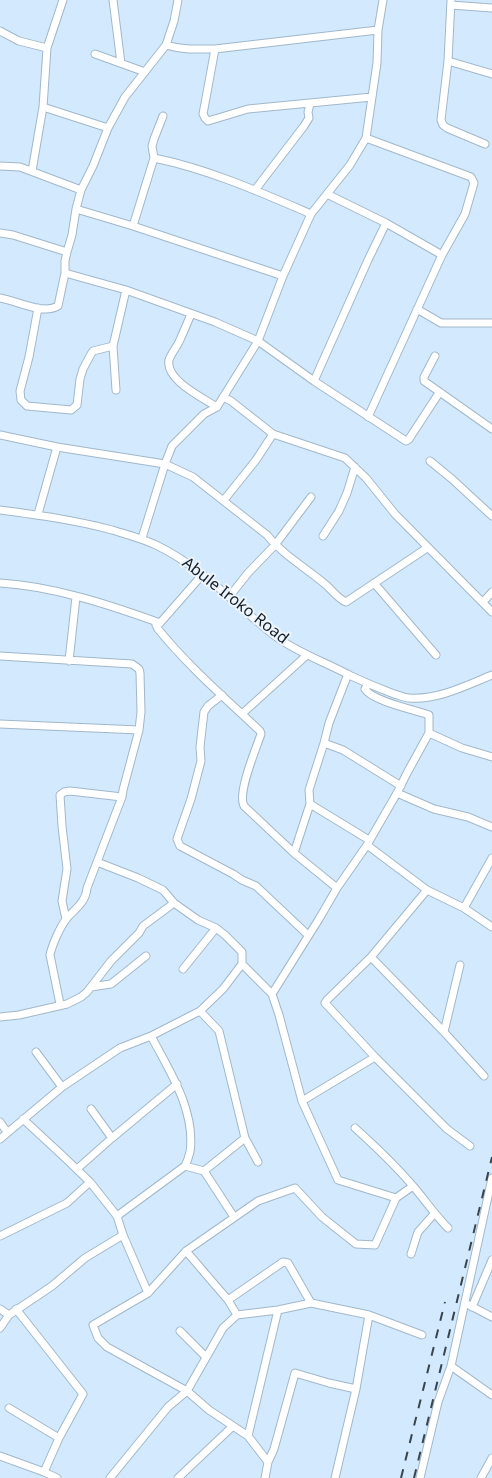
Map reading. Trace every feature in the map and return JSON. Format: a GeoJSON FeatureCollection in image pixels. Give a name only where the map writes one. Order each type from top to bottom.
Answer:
{"type":"FeatureCollection","features":[{"type":"Feature","properties":{"kind":"street"},"geometry":{"type":"LineString","coordinates":[[32,171],[43,107],[47,48],[63,0]]}},
{"type":"Feature","properties":{"kind":"street"},"geometry":{"type":"LineString","coordinates":[[114,0],[121,63]]}},
{"type":"Feature","properties":{"kind":"street"},"geometry":{"type":"LineString","coordinates":[[0,298],[38,308],[52,309],[58,306],[65,273],[65,260],[81,190],[108,128],[125,97],[166,45],[172,29],[178,0]]}},
{"type":"Feature","properties":{"kind":"street"},"geometry":{"type":"LineString","coordinates":[[142,538],[164,464],[172,446],[204,414],[217,406],[223,397],[258,341],[283,276],[311,214],[350,166],[366,138],[377,63],[378,30],[383,0]]}},
{"type":"Feature","properties":{"kind":"street"},"geometry":{"type":"LineString","coordinates":[[485,144],[447,128],[441,120],[448,61],[451,2],[492,8]]}},
{"type":"Feature","properties":{"kind":"street"},"geometry":{"type":"LineString","coordinates":[[0,30],[19,41],[47,48]]}},
{"type":"Feature","properties":{"kind":"street"},"geometry":{"type":"LineString","coordinates":[[166,45],[189,50],[215,49],[378,30]]}},
{"type":"Feature","properties":{"kind":"street"},"geometry":{"type":"LineString","coordinates":[[215,49],[203,114],[208,121],[248,109],[372,97]]}},
{"type":"Feature","properties":{"kind":"street"},"geometry":{"type":"LineString","coordinates":[[95,54],[145,72]]}},
{"type":"Feature","properties":{"kind":"street"},"geometry":{"type":"LineString","coordinates":[[448,61],[492,74]]}},
{"type":"Feature","properties":{"kind":"street"},"geometry":{"type":"LineString","coordinates":[[255,190],[304,126],[309,118],[310,104]]}},
{"type":"Feature","properties":{"kind":"street"},"geometry":{"type":"LineString","coordinates":[[43,107],[108,128]]}},
{"type":"Feature","properties":{"kind":"street"},"geometry":{"type":"LineString","coordinates":[[133,226],[154,158],[152,146],[163,116]]}},
{"type":"Feature","properties":{"kind":"street"},"geometry":{"type":"LineString","coordinates":[[366,138],[471,177],[474,183],[465,214],[442,255],[368,417]]}},
{"type":"Feature","properties":{"kind":"street"},"geometry":{"type":"LineString","coordinates":[[154,158],[175,162],[255,190],[311,214]]}},
{"type":"Feature","properties":{"kind":"street"},"geometry":{"type":"LineString","coordinates":[[0,166],[20,167],[81,190]]}},
{"type":"Feature","properties":{"kind":"street"},"geometry":{"type":"LineString","coordinates":[[327,194],[386,223],[442,255]]}},
{"type":"Feature","properties":{"kind":"street"},"geometry":{"type":"LineString","coordinates":[[76,209],[283,276]]}},
{"type":"Feature","properties":{"kind":"street"},"geometry":{"type":"LineString","coordinates":[[314,381],[386,223]]}},
{"type":"Feature","properties":{"kind":"street"},"geometry":{"type":"LineString","coordinates":[[0,233],[13,235],[67,252]]}},
{"type":"Feature","properties":{"kind":"street"},"geometry":{"type":"LineString","coordinates":[[65,273],[126,290],[215,322],[258,341],[314,381],[406,441],[439,393]]}},
{"type":"Feature","properties":{"kind":"street"},"geometry":{"type":"LineString","coordinates":[[116,390],[112,346],[126,290]]}},
{"type":"Feature","properties":{"kind":"street"},"geometry":{"type":"LineString","coordinates":[[38,308],[29,357],[20,391],[21,400],[28,406],[74,409],[77,405],[83,369],[91,354],[112,346]]}},
{"type":"Feature","properties":{"kind":"street"},"geometry":{"type":"LineString","coordinates":[[418,309],[441,323],[492,323]]}},
{"type":"Feature","properties":{"kind":"street"},"geometry":{"type":"LineString","coordinates":[[191,314],[170,359],[172,374],[178,382],[217,406]]}},
{"type":"Feature","properties":{"kind":"street"},"geometry":{"type":"LineString","coordinates":[[435,356],[424,377],[424,381],[492,429]]}},
{"type":"Feature","properties":{"kind":"street"},"geometry":{"type":"LineString","coordinates":[[223,397],[231,401],[273,434],[345,458],[366,478],[395,514],[427,548],[492,612]]}},
{"type":"Feature","properties":{"kind":"street"},"geometry":{"type":"LineString","coordinates":[[224,500],[256,460],[273,434]]}},
{"type":"Feature","properties":{"kind":"street"},"geometry":{"type":"LineString","coordinates":[[0,435],[57,448],[164,464],[193,477],[267,535],[275,545],[314,574],[346,602],[427,548]]}},
{"type":"Feature","properties":{"kind":"street"},"geometry":{"type":"LineString","coordinates":[[38,514],[57,448]]}},
{"type":"Feature","properties":{"kind":"street"},"geometry":{"type":"LineString","coordinates":[[430,461],[492,516]]}},
{"type":"Feature","properties":{"kind":"street"},"geometry":{"type":"LineString","coordinates":[[323,536],[339,511],[347,493],[354,467]]}},
{"type":"Feature","properties":{"kind":"street"},"geometry":{"type":"LineString","coordinates":[[229,597],[248,573],[275,545],[311,498]]}},
{"type":"Feature","properties":{"kind":"street","name":"Abule Iroko Road"},"geometry":{"type":"LineString","coordinates":[[0,510],[38,514],[142,538],[174,554],[203,574],[249,616],[274,635],[307,655],[367,685],[407,698],[434,697],[492,676]]}},
{"type":"Feature","properties":{"kind":"street"},"geometry":{"type":"LineString","coordinates":[[203,574],[160,624],[156,625],[162,634],[261,734],[246,776],[242,803],[244,806],[294,853],[308,862],[337,888]]}},
{"type":"Feature","properties":{"kind":"street"},"geometry":{"type":"LineString","coordinates":[[0,583],[76,597],[125,611],[160,624]]}},
{"type":"Feature","properties":{"kind":"street"},"geometry":{"type":"LineString","coordinates":[[374,583],[436,655]]}},
{"type":"Feature","properties":{"kind":"street"},"geometry":{"type":"LineString","coordinates":[[483,602],[492,592]]}},
{"type":"Feature","properties":{"kind":"street"},"geometry":{"type":"LineString","coordinates":[[69,660],[76,597]]}},
{"type":"Feature","properties":{"kind":"street"},"geometry":{"type":"LineString","coordinates":[[243,714],[307,655]]}},
{"type":"Feature","properties":{"kind":"street"},"geometry":{"type":"LineString","coordinates":[[0,656],[132,664],[139,669],[140,674],[141,712],[139,730],[122,797],[86,895],[79,908],[66,919],[51,949],[50,955],[60,1004]]}},
{"type":"Feature","properties":{"kind":"street"},"geometry":{"type":"LineString","coordinates":[[294,853],[310,804],[309,790],[329,722],[348,674]]}},
{"type":"Feature","properties":{"kind":"street"},"geometry":{"type":"LineString","coordinates":[[272,994],[337,888],[368,842],[430,733],[429,715],[380,700],[368,694],[365,689],[367,685]]}},
{"type":"Feature","properties":{"kind":"street"},"geometry":{"type":"LineString","coordinates":[[222,695],[208,706],[204,712],[200,747],[201,761],[191,799],[177,839],[178,844],[256,886],[308,935]]}},
{"type":"Feature","properties":{"kind":"street"},"geometry":{"type":"LineString","coordinates":[[0,724],[139,730]]}},
{"type":"Feature","properties":{"kind":"street"},"geometry":{"type":"LineString","coordinates":[[430,733],[462,748],[492,757]]}},
{"type":"Feature","properties":{"kind":"street"},"geometry":{"type":"LineString","coordinates":[[324,743],[342,750],[399,790],[434,809],[468,817],[492,827]]}},
{"type":"Feature","properties":{"kind":"street"},"geometry":{"type":"LineString","coordinates":[[66,919],[62,901],[67,869],[60,795],[70,791],[122,797]]}},
{"type":"Feature","properties":{"kind":"street"},"geometry":{"type":"LineString","coordinates":[[310,804],[368,842],[427,890],[464,908],[492,927]]}},
{"type":"Feature","properties":{"kind":"street"},"geometry":{"type":"LineString","coordinates":[[464,908],[492,858]]}},
{"type":"Feature","properties":{"kind":"street"},"geometry":{"type":"LineString","coordinates":[[0,1139],[62,1087],[120,1048],[150,1036],[200,1011],[223,989],[242,964],[242,952],[225,935],[216,928],[198,920],[174,903],[163,890],[97,862]]}},
{"type":"Feature","properties":{"kind":"street"},"geometry":{"type":"LineString","coordinates":[[427,890],[371,957],[325,1003],[375,1057],[447,1129],[470,1146]]}},
{"type":"Feature","properties":{"kind":"street"},"geometry":{"type":"LineString","coordinates":[[0,1017],[19,1015],[60,1004],[67,1004],[81,998],[111,961],[139,933],[143,926],[174,903]]}},
{"type":"Feature","properties":{"kind":"street"},"geometry":{"type":"LineString","coordinates":[[183,969],[216,928]]}},
{"type":"Feature","properties":{"kind":"street"},"geometry":{"type":"LineString","coordinates":[[91,987],[111,984],[146,956]]}},
{"type":"Feature","properties":{"kind":"street"},"geometry":{"type":"LineString","coordinates":[[371,957],[484,1076]]}},
{"type":"Feature","properties":{"kind":"street"},"geometry":{"type":"LineString","coordinates":[[242,964],[272,994],[302,1101],[338,1180],[396,1198]]}},
{"type":"Feature","properties":{"kind":"street"},"geometry":{"type":"LineString","coordinates":[[444,1032],[460,965]]}},
{"type":"Feature","properties":{"kind":"street"},"geometry":{"type":"LineString","coordinates":[[200,1011],[219,1031],[245,1138],[258,1162]]}},
{"type":"Feature","properties":{"kind":"street"},"geometry":{"type":"LineString","coordinates":[[117,1216],[185,1166],[190,1152],[190,1125],[177,1084],[150,1036]]}},
{"type":"Feature","properties":{"kind":"street"},"geometry":{"type":"LineString","coordinates":[[36,1052],[62,1087]]}},
{"type":"Feature","properties":{"kind":"street"},"geometry":{"type":"LineString","coordinates":[[302,1101],[375,1057]]}},
{"type":"Feature","properties":{"kind":"street"},"geometry":{"type":"LineString","coordinates":[[77,1169],[177,1084]]}},
{"type":"Feature","properties":{"kind":"street"},"geometry":{"type":"LineString","coordinates":[[91,1109],[112,1138]]}},
{"type":"Feature","properties":{"kind":"street"},"geometry":{"type":"LineString","coordinates":[[23,1119],[90,1182],[117,1216],[123,1235],[148,1293]]}},
{"type":"Feature","properties":{"kind":"street"},"geometry":{"type":"LineString","coordinates":[[0,1122],[7,1132]]}},
{"type":"Feature","properties":{"kind":"street"},"geometry":{"type":"LineString","coordinates":[[355,1128],[413,1186],[434,1214],[448,1228]]}},
{"type":"Feature","properties":{"kind":"street"},"geometry":{"type":"LineString","coordinates":[[204,1171],[245,1138]]}},
{"type":"Feature","properties":{"kind":"street"},"geometry":{"type":"LineString","coordinates":[[185,1166],[204,1171],[234,1217]]}},
{"type":"Feature","properties":{"kind":"street"},"geometry":{"type":"LineString","coordinates":[[420,1478],[438,1402],[450,1366],[492,1178]]}},
{"type":"Feature","properties":{"kind":"street"},"geometry":{"type":"LineString","coordinates":[[0,1236],[67,1203],[90,1182]]}},
{"type":"Feature","properties":{"kind":"street"},"geometry":{"type":"LineString","coordinates":[[268,1462],[248,1436],[209,1410],[187,1391],[107,1346],[98,1338],[93,1325],[148,1293],[186,1251],[258,1201],[295,1188],[322,1217],[356,1244],[375,1245],[396,1198],[413,1186]]}},
{"type":"Feature","properties":{"kind":"street"},"geometry":{"type":"LineString","coordinates":[[411,1254],[418,1232],[434,1214]]}},
{"type":"Feature","properties":{"kind":"street"},"geometry":{"type":"LineString","coordinates":[[0,1328],[16,1309],[52,1286],[85,1258],[123,1235]]}},
{"type":"Feature","properties":{"kind":"street"},"geometry":{"type":"LineString","coordinates":[[186,1251],[228,1300],[237,1315]]}},
{"type":"Feature","properties":{"kind":"street"},"geometry":{"type":"LineString","coordinates":[[472,1307],[492,1260]]}},
{"type":"Feature","properties":{"kind":"street"},"geometry":{"type":"LineString","coordinates":[[228,1300],[283,1262],[288,1263],[311,1303]]}},
{"type":"Feature","properties":{"kind":"street"},"geometry":{"type":"LineString","coordinates":[[110,1478],[168,1407],[187,1391],[223,1328],[237,1315],[278,1310],[311,1303],[369,1315],[422,1335]]}},
{"type":"Feature","properties":{"kind":"street"},"geometry":{"type":"LineString","coordinates":[[464,1304],[492,1318]]}},
{"type":"Feature","properties":{"kind":"street"},"geometry":{"type":"LineString","coordinates":[[0,1309],[9,1315]]}},
{"type":"Feature","properties":{"kind":"street"},"geometry":{"type":"LineString","coordinates":[[16,1309],[83,1394],[59,1438],[44,1472]]}},
{"type":"Feature","properties":{"kind":"street"},"geometry":{"type":"LineString","coordinates":[[248,1436],[278,1310]]}},
{"type":"Feature","properties":{"kind":"street"},"geometry":{"type":"LineString","coordinates":[[335,1478],[356,1389],[369,1315]]}},
{"type":"Feature","properties":{"kind":"street"},"geometry":{"type":"LineString","coordinates":[[180,1331],[206,1357]]}},
{"type":"Feature","properties":{"kind":"street"},"geometry":{"type":"LineString","coordinates":[[450,1366],[492,1395]]}},
{"type":"Feature","properties":{"kind":"street"},"geometry":{"type":"LineString","coordinates":[[265,1478],[268,1462],[274,1449],[296,1373],[329,1384],[356,1389]]}},
{"type":"Feature","properties":{"kind":"street"},"geometry":{"type":"LineString","coordinates":[[10,1408],[59,1438]]}},
{"type":"Feature","properties":{"kind":"street"},"geometry":{"type":"LineString","coordinates":[[178,1478],[232,1426]]}},
{"type":"Feature","properties":{"kind":"street"},"geometry":{"type":"LineString","coordinates":[[0,1456],[57,1478]]}},
{"type":"Feature","properties":{"kind":"street"},"geometry":{"type":"LineString","coordinates":[[481,1478],[492,1458]]}},
{"type":"Feature","properties":{"kind":"railway"},"geometry":{"type":"LineString","coordinates":[[414,1478],[492,1157]]}},
{"type":"Feature","properties":{"kind":"railway"},"geometry":{"type":"LineString","coordinates":[[401,1478],[445,1302]]}}]}
